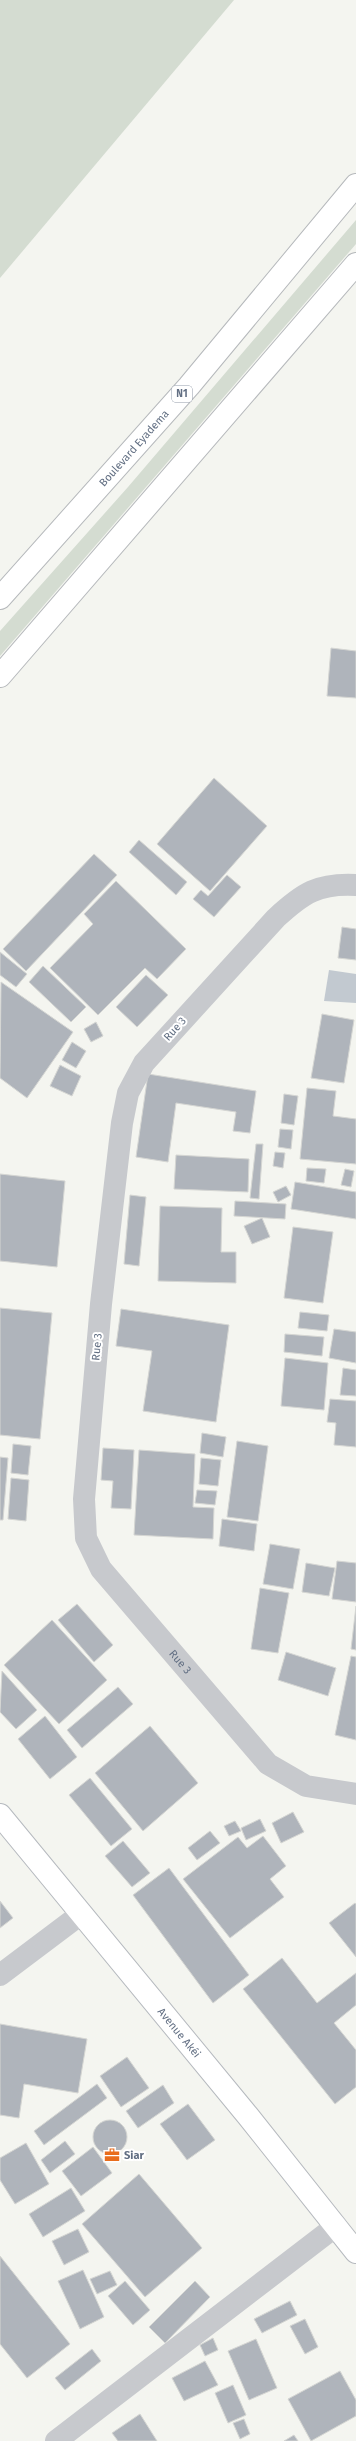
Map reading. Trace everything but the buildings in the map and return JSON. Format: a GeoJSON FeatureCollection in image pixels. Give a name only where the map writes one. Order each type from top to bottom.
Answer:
{"type":"FeatureCollection","features":[{"type":"Feature","properties":{"kind":"main road","name":"Boulevard Eyadema"},"geometry":{"type":"LineString","coordinates":[[0,598],[189,386],[356,185]]}},
{"type":"Feature","properties":{"kind":"main road"},"geometry":{"type":"LineString","coordinates":[[0,676],[356,264]]}},
{"type":"Feature","properties":{"kind":"main road","name":"Avenue Akéi"},"geometry":{"type":"LineString","coordinates":[[0,1815],[248,2116],[356,2252]]}},
{"type":"Feature","properties":{"kind":"street","name":"Rue 3"},"geometry":{"type":"LineString","coordinates":[[356,885],[332,884],[299,897],[276,918],[144,1063],[128,1093],[122,1123],[101,1304],[84,1499],[86,1538],[101,1569],[268,1764],[306,1786],[356,1794]]}},
{"type":"Feature","properties":{"kind":"street"},"geometry":{"type":"LineString","coordinates":[[0,1975],[81,1914]]}},
{"type":"Feature","properties":{"kind":"street"},"geometry":{"type":"LineString","coordinates":[[56,2441],[336,2226]]}},
{"type":"Feature","properties":{"kind":"shaded area"},"geometry":{"type":"Polygon","coordinates":[[[0,0],[234,0],[0,278],[0,0]]]}},
{"type":"Feature","properties":{"kind":"shaded area"},"geometry":{"type":"Polygon","coordinates":[[[356,220],[356,244],[0,656],[0,631],[128,487],[356,220]]]}},
{"type":"Feature","properties":{"kind":"shaded area"},"geometry":{"type":"Polygon","coordinates":[[[329,970],[356,974],[356,1003],[324,1001],[329,970]]]}},
{"type":"Feature","properties":{"kind":"place","name":"Siar"},"geometry":{"type":"Point","coordinates":[112,2155]}}]}
